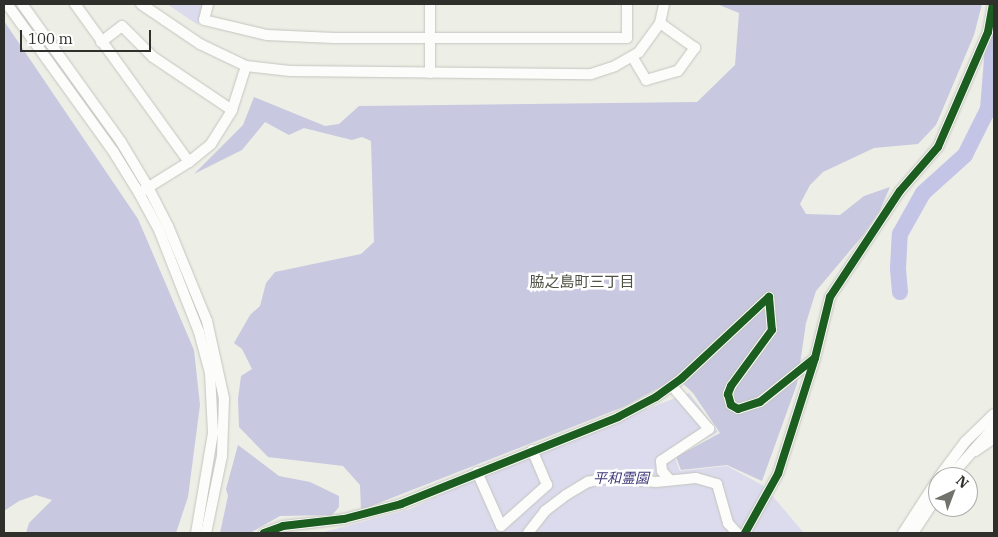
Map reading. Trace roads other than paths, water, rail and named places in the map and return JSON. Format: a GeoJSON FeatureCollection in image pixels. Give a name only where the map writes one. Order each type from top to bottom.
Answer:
{"type":"FeatureCollection","features":[{"type":"Feature","properties":{"kind":"street"},"geometry":{"type":"LineString","coordinates":[[7,4],[113,151],[139,193],[159,230],[199,332],[210,373],[213,433],[196,533]]}},
{"type":"Feature","properties":{"kind":"street"},"geometry":{"type":"LineString","coordinates":[[22,4],[121,142],[148,187],[168,226],[207,321],[221,374],[224,398],[222,456],[206,533]]}},
{"type":"Feature","properties":{"kind":"street"},"geometry":{"type":"LineString","coordinates":[[75,4],[189,162]]}},
{"type":"Feature","properties":{"kind":"street"},"geometry":{"type":"LineString","coordinates":[[141,4],[200,44],[246,66],[290,71],[591,74],[633,58],[660,23],[664,4]]}},
{"type":"Feature","properties":{"kind":"street"},"geometry":{"type":"LineString","coordinates":[[208,4],[204,20],[266,35],[627,38],[627,4]]}},
{"type":"Feature","properties":{"kind":"street"},"geometry":{"type":"LineString","coordinates":[[430,4],[430,73]]}},
{"type":"Feature","properties":{"kind":"street"},"geometry":{"type":"LineString","coordinates":[[746,533],[778,474],[816,358],[830,297],[900,191],[938,147],[988,32],[993,4]]}},
{"type":"Feature","properties":{"kind":"street"},"geometry":{"type":"LineString","coordinates":[[633,58],[646,80],[678,71],[695,48],[660,23]]}},
{"type":"Feature","properties":{"kind":"street"},"geometry":{"type":"LineString","coordinates":[[102,42],[122,26],[153,57],[232,110]]}},
{"type":"Feature","properties":{"kind":"street"},"geometry":{"type":"LineString","coordinates":[[139,193],[189,162],[211,144],[232,110],[246,66]]}},
{"type":"Feature","properties":{"kind":"street"},"geometry":{"type":"LineString","coordinates":[[264,533],[283,526],[344,519],[401,504],[618,417],[672,386],[769,297],[772,330],[731,386],[728,394],[731,405],[738,409],[760,402],[816,358]]}},
{"type":"Feature","properties":{"kind":"street"},"geometry":{"type":"LineString","coordinates":[[669,479],[662,471],[661,461],[709,429],[672,386]]}},
{"type":"Feature","properties":{"kind":"street"},"geometry":{"type":"LineString","coordinates":[[947,467],[965,442],[994,409]]}},
{"type":"Feature","properties":{"kind":"street"},"geometry":{"type":"LineString","coordinates":[[965,442],[994,414]]}},
{"type":"Feature","properties":{"kind":"street"},"geometry":{"type":"LineString","coordinates":[[958,467],[994,427]]}},
{"type":"Feature","properties":{"kind":"street"},"geometry":{"type":"LineString","coordinates":[[968,454],[982,449],[994,438]]}},
{"type":"Feature","properties":{"kind":"street"},"geometry":{"type":"LineString","coordinates":[[477,472],[501,526],[547,485],[532,450]]}},
{"type":"Feature","properties":{"kind":"street"},"geometry":{"type":"LineString","coordinates":[[528,533],[545,511],[588,482],[611,477],[634,481],[696,478],[717,484],[728,524],[737,533]]}},
{"type":"Feature","properties":{"kind":"street"},"geometry":{"type":"LineString","coordinates":[[903,533],[928,495]]}},
{"type":"Feature","properties":{"kind":"street"},"geometry":{"type":"LineString","coordinates":[[913,533],[928,510]]}},
{"type":"Feature","properties":{"kind":"waterway"},"geometry":{"type":"LineString","coordinates":[[900,292],[898,268],[900,234],[923,193],[965,155],[988,109],[994,34]]}},
{"type":"Feature","properties":{"kind":"district","name":"脇之島町三丁目"},"geometry":{"type":"Point","coordinates":[582,282]}},
{"type":"Feature","properties":{"kind":"park label","name":"平和霊園"},"geometry":{"type":"Point","coordinates":[621,478]}}]}
